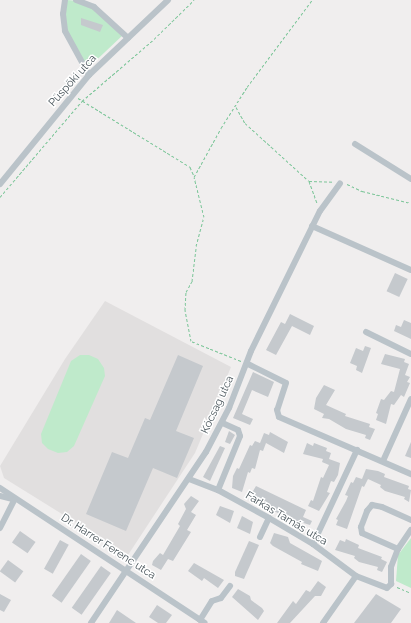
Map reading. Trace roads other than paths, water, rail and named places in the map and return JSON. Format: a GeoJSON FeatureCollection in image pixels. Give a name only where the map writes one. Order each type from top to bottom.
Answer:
{"type":"FeatureCollection","features":[{"type":"Feature","properties":{"kind":"street"},"geometry":{"type":"LineString","coordinates":[[65,0],[63,14],[65,31],[89,75]]}},
{"type":"Feature","properties":{"kind":"street"},"geometry":{"type":"LineString","coordinates":[[76,0],[94,7],[128,38]]}},
{"type":"Feature","properties":{"kind":"street","name":"Püspöki utca"},"geometry":{"type":"LineString","coordinates":[[0,184],[89,75],[168,0]]}},
{"type":"Feature","properties":{"kind":"street"},"geometry":{"type":"LineString","coordinates":[[355,144],[411,179]]}},
{"type":"Feature","properties":{"kind":"street","name":"Kócsag utca"},"geometry":{"type":"LineString","coordinates":[[91,623],[189,479],[222,423],[248,364],[250,351],[312,226],[340,183]]}},
{"type":"Feature","properties":{"kind":"street"},"geometry":{"type":"LineString","coordinates":[[312,226],[411,270]]}},
{"type":"Feature","properties":{"kind":"street"},"geometry":{"type":"LineString","coordinates":[[366,332],[411,354]]}},
{"type":"Feature","properties":{"kind":"street"},"geometry":{"type":"LineString","coordinates":[[248,364],[286,383],[277,410],[279,417],[411,474]]}},
{"type":"Feature","properties":{"kind":"street"},"geometry":{"type":"LineString","coordinates":[[383,461],[411,399]]}},
{"type":"Feature","properties":{"kind":"street"},"geometry":{"type":"LineString","coordinates":[[218,490],[240,436],[238,430],[222,423]]}},
{"type":"Feature","properties":{"kind":"street"},"geometry":{"type":"LineString","coordinates":[[314,544],[357,450]]}},
{"type":"Feature","properties":{"kind":"street","name":"Farkas Tamás utca"},"geometry":{"type":"LineString","coordinates":[[189,479],[218,490],[314,544],[356,576],[387,588],[391,584],[391,567],[398,549]]}},
{"type":"Feature","properties":{"kind":"street","name":"Dr. Harrer Ferenc utca"},"geometry":{"type":"LineString","coordinates":[[0,488],[14,500],[127,570],[202,621]]}},
{"type":"Feature","properties":{"kind":"street"},"geometry":{"type":"LineString","coordinates":[[0,496],[14,500],[0,528]]}},
{"type":"Feature","properties":{"kind":"street"},"geometry":{"type":"LineString","coordinates":[[411,520],[382,507],[372,505],[367,512],[361,527],[362,533],[398,549],[411,530]]}},
{"type":"Feature","properties":{"kind":"street"},"geometry":{"type":"LineString","coordinates":[[260,537],[268,518]]}},
{"type":"Feature","properties":{"kind":"street"},"geometry":{"type":"LineString","coordinates":[[323,623],[356,576]]}},
{"type":"Feature","properties":{"kind":"street"},"geometry":{"type":"LineString","coordinates":[[202,621],[212,601],[221,598],[230,586]]}}]}
